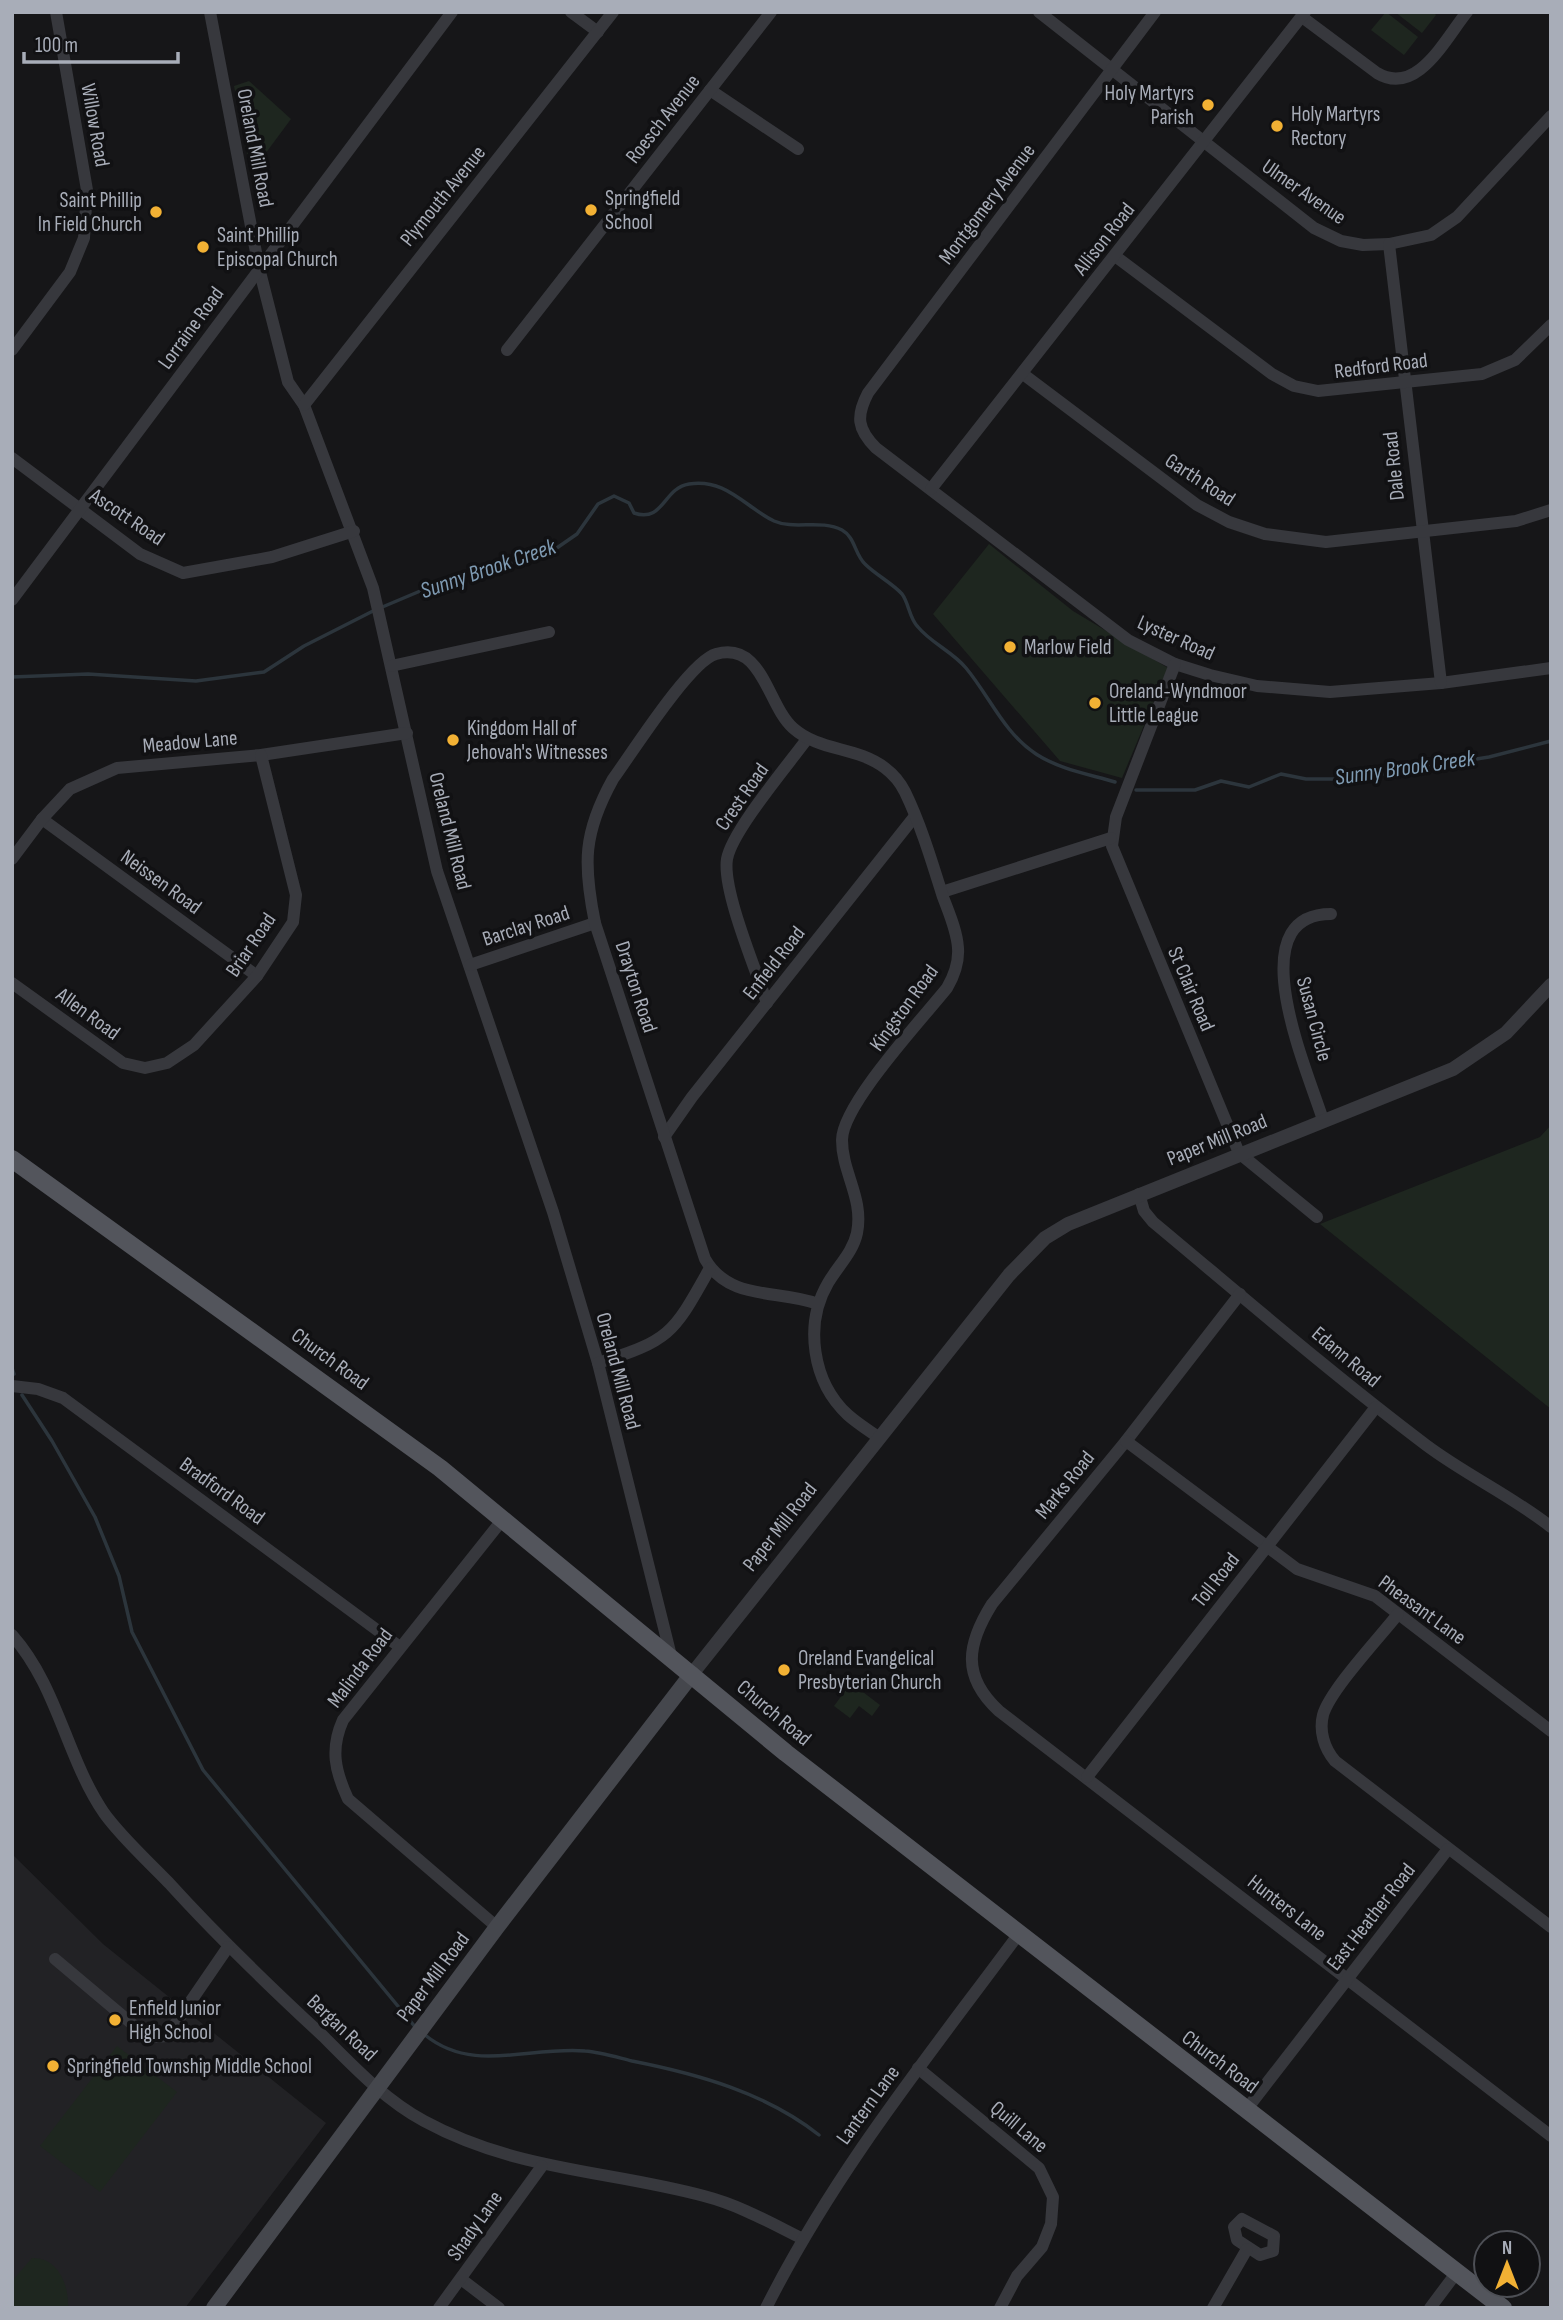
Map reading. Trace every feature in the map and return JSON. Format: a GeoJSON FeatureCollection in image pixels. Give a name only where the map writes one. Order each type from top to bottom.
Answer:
{"type":"FeatureCollection","features":[{"type":"Feature","properties":{"kind":"main road","name":"Church Road"},"geometry":{"type":"LineString","coordinates":[[12,1158],[296,1362],[503,1518],[786,1754],[1018,1936],[1503,2308]]}},
{"type":"Feature","properties":{"kind":"main road","name":"Paper Mill Road"},"geometry":{"type":"LineString","coordinates":[[214,2308],[497,1927],[692,1674]]}},
{"type":"Feature","properties":{"kind":"street","name":"Willow Road"},"geometry":{"type":"LineString","coordinates":[[12,350],[70,272],[85,238],[87,190],[56,12]]}},
{"type":"Feature","properties":{"kind":"street","name":"Oreland Mill Road"},"geometry":{"type":"LineString","coordinates":[[211,12],[259,268],[288,382],[304,405],[354,531],[376,602],[437,871],[553,1212],[598,1363],[671,1656]]}},
{"type":"Feature","properties":{"kind":"street","name":"Lorraine Road"},"geometry":{"type":"LineString","coordinates":[[12,600],[452,12]]}},
{"type":"Feature","properties":{"kind":"street"},"geometry":{"type":"LineString","coordinates":[[571,12],[598,32]]}},
{"type":"Feature","properties":{"kind":"street","name":"Plymouth Avenue"},"geometry":{"type":"LineString","coordinates":[[304,405],[613,12]]}},
{"type":"Feature","properties":{"kind":"street","name":"Roesch Avenue"},"geometry":{"type":"LineString","coordinates":[[507,350],[771,12]]}},
{"type":"Feature","properties":{"kind":"street","name":"Ulmer Avenue"},"geometry":{"type":"LineString","coordinates":[[1039,12],[1323,233],[1351,244],[1389,244],[1431,235],[1446,226],[1551,116]]}},
{"type":"Feature","properties":{"kind":"street","name":"Montgomery Avenue"},"geometry":{"type":"LineString","coordinates":[[859,424],[869,393],[1155,12]]}},
{"type":"Feature","properties":{"kind":"street"},"geometry":{"type":"LineString","coordinates":[[1304,15],[1377,73],[1384,77],[1403,79],[1416,74],[1425,65],[1467,12]]}},
{"type":"Feature","properties":{"kind":"street","name":"Allison Road"},"geometry":{"type":"LineString","coordinates":[[931,489],[1304,15]]}},
{"type":"Feature","properties":{"kind":"street"},"geometry":{"type":"LineString","coordinates":[[710,90],[798,149]]}},
{"type":"Feature","properties":{"kind":"street","name":"Dale Road"},"geometry":{"type":"LineString","coordinates":[[1389,244],[1441,683]]}},
{"type":"Feature","properties":{"kind":"street","name":"Redford Road"},"geometry":{"type":"LineString","coordinates":[[1115,256],[1260,365],[1294,386],[1330,392],[1494,371],[1516,360],[1551,325]]}},
{"type":"Feature","properties":{"kind":"street","name":"Garth Road"},"geometry":{"type":"LineString","coordinates":[[1023,374],[1197,505],[1245,528],[1285,539],[1326,542],[1422,533],[1517,521],[1551,510]]}},
{"type":"Feature","properties":{"kind":"street","name":"Lyster Road"},"geometry":{"type":"LineString","coordinates":[[859,424],[876,448],[1081,606],[1128,640],[1175,664],[1232,681],[1306,692],[1441,683],[1551,668]]}},
{"type":"Feature","properties":{"kind":"street","name":"Ascott Road"},"geometry":{"type":"LineString","coordinates":[[12,458],[140,554],[183,573],[272,557],[354,531]]}},
{"type":"Feature","properties":{"kind":"street"},"geometry":{"type":"LineString","coordinates":[[391,666],[550,632]]}},
{"type":"Feature","properties":{"kind":"street","name":"Drayton Road"},"geometry":{"type":"LineString","coordinates":[[710,1268],[699,1246],[595,923],[586,854],[602,799],[613,779],[697,664],[719,653],[736,653]]}},
{"type":"Feature","properties":{"kind":"street","name":"Kingston Road"},"geometry":{"type":"LineString","coordinates":[[736,653],[756,664],[782,717],[807,738],[825,747],[865,755],[881,765],[900,784],[915,816],[958,944],[954,974],[947,988],[846,1120],[843,1149],[858,1202],[857,1236],[818,1304],[815,1339],[821,1374],[840,1406],[878,1437]]}},
{"type":"Feature","properties":{"kind":"street"},"geometry":{"type":"LineString","coordinates":[[942,892],[1111,838],[1116,817],[1175,664]]}},
{"type":"Feature","properties":{"kind":"street","name":"Meadow Lane"},"geometry":{"type":"LineString","coordinates":[[12,859],[42,819],[71,789],[117,768],[261,755],[407,733]]}},
{"type":"Feature","properties":{"kind":"street","name":"Crest Road"},"geometry":{"type":"LineString","coordinates":[[767,1003],[729,885],[727,859],[737,837],[807,738]]}},
{"type":"Feature","properties":{"kind":"street","name":"Briar Road"},"geometry":{"type":"LineString","coordinates":[[145,1068],[167,1063],[194,1045],[257,976],[293,922],[296,895],[261,755]]}},
{"type":"Feature","properties":{"kind":"street","name":"Enfield Road"},"geometry":{"type":"LineString","coordinates":[[664,1137],[915,816]]}},
{"type":"Feature","properties":{"kind":"street","name":"Neissen Road"},"geometry":{"type":"LineString","coordinates":[[42,819],[257,976]]}},
{"type":"Feature","properties":{"kind":"street","name":"St Clair Road"},"geometry":{"type":"LineString","coordinates":[[1111,838],[1115,857],[1239,1153]]}},
{"type":"Feature","properties":{"kind":"street","name":"Susan Circle"},"geometry":{"type":"LineString","coordinates":[[1323,1120],[1283,987],[1281,969],[1283,951],[1298,926],[1315,915],[1331,914]]}},
{"type":"Feature","properties":{"kind":"street","name":"Barclay Road"},"geometry":{"type":"LineString","coordinates":[[470,965],[595,923]]}},
{"type":"Feature","properties":{"kind":"street","name":"Allen Road"},"geometry":{"type":"LineString","coordinates":[[12,982],[123,1063],[145,1068]]}},
{"type":"Feature","properties":{"kind":"street","name":"Paper Mill Road"},"geometry":{"type":"LineString","coordinates":[[692,1674],[878,1437],[1033,1249],[1068,1224],[1453,1069],[1506,1033],[1551,985]]}},
{"type":"Feature","properties":{"kind":"street"},"geometry":{"type":"LineString","coordinates":[[1239,1153],[1317,1217]]}},
{"type":"Feature","properties":{"kind":"street","name":"Edann Road"},"geometry":{"type":"LineString","coordinates":[[1139,1194],[1144,1211],[1153,1222],[1376,1407],[1452,1464],[1510,1497],[1551,1527]]}},
{"type":"Feature","properties":{"kind":"street"},"geometry":{"type":"LineString","coordinates":[[598,1363],[644,1349],[664,1337],[685,1313],[710,1268],[726,1282],[751,1293],[800,1298],[818,1304]]}},
{"type":"Feature","properties":{"kind":"street","name":"Marks Road"},"geometry":{"type":"LineString","coordinates":[[999,1711],[986,1698],[977,1682],[971,1659],[976,1629],[992,1604],[1126,1441],[1240,1294]]}},
{"type":"Feature","properties":{"kind":"street","name":"Bradford Road"},"geometry":{"type":"LineString","coordinates":[[12,1386],[38,1389],[63,1398],[400,1647]]}},
{"type":"Feature","properties":{"kind":"street","name":"Toll Road"},"geometry":{"type":"LineString","coordinates":[[1087,1777],[1376,1407]]}},
{"type":"Feature","properties":{"kind":"street","name":"Pheasant Lane"},"geometry":{"type":"LineString","coordinates":[[1126,1441],[1297,1569],[1359,1589],[1398,1614],[1551,1731]]}},
{"type":"Feature","properties":{"kind":"street","name":"Malinda Road"},"geometry":{"type":"LineString","coordinates":[[497,1927],[348,1800],[336,1773],[336,1736],[343,1720],[503,1518]]}},
{"type":"Feature","properties":{"kind":"street"},"geometry":{"type":"LineString","coordinates":[[1398,1614],[1327,1704],[1322,1718],[1323,1739],[1335,1761],[1551,1927]]}},
{"type":"Feature","properties":{"kind":"street","name":"Bergan Road"},"geometry":{"type":"LineString","coordinates":[[12,1635],[43,1676],[69,1743],[104,1813],[228,1947],[377,2087],[425,2122],[495,2152],[542,2166],[701,2195],[739,2207],[801,2238]]}},
{"type":"Feature","properties":{"kind":"street","name":"Hunters Lane"},"geometry":{"type":"LineString","coordinates":[[999,1711],[1551,2136]]}},
{"type":"Feature","properties":{"kind":"street","name":"East Heather Road"},"geometry":{"type":"LineString","coordinates":[[1246,2110],[1448,1849]]}},
{"type":"Feature","properties":{"kind":"street","name":"Lantern Lane"},"geometry":{"type":"LineString","coordinates":[[766,2308],[801,2238],[875,2126],[1018,1936]]}},
{"type":"Feature","properties":{"kind":"street"},"geometry":{"type":"LineString","coordinates":[[55,1959],[143,2033],[155,2038],[167,2036],[228,1947]]}},
{"type":"Feature","properties":{"kind":"street","name":"Quill Lane"},"geometry":{"type":"LineString","coordinates":[[918,2068],[1039,2168],[1053,2197],[1051,2224],[1042,2247],[1017,2276],[1000,2308]]}},
{"type":"Feature","properties":{"kind":"street","name":"Shady Lane"},"geometry":{"type":"LineString","coordinates":[[439,2308],[542,2166]]}},
{"type":"Feature","properties":{"kind":"street"},"geometry":{"type":"LineString","coordinates":[[1213,2308],[1247,2249]]}},
{"type":"Feature","properties":{"kind":"street"},"geometry":{"type":"LineString","coordinates":[[1430,2308],[1458,2272]]}},
{"type":"Feature","properties":{"kind":"street"},"geometry":{"type":"LineString","coordinates":[[461,2280],[499,2308]]}},
{"type":"Feature","properties":{"kind":"shaded area"},"geometry":{"type":"Polygon","coordinates":[[[1386,12],[1418,37],[1404,55],[1371,30],[1386,12]]]}},
{"type":"Feature","properties":{"kind":"shaded area"},"geometry":{"type":"Polygon","coordinates":[[[1395,12],[1433,12],[1436,15],[1422,33],[1395,12]]]}},
{"type":"Feature","properties":{"kind":"shaded area"},"geometry":{"type":"Polygon","coordinates":[[[249,81],[291,119],[251,173],[234,86],[249,81]]]}},
{"type":"Feature","properties":{"kind":"shaded area","name":"Marlow Field"},"geometry":{"type":"Polygon","coordinates":[[[989,544],[1073,611],[1168,668],[1122,778],[1060,761],[933,614],[989,544]]]}},
{"type":"Feature","properties":{"kind":"shaded area"},"geometry":{"type":"Polygon","coordinates":[[[1551,1125],[1551,1409],[1320,1224],[1540,1137],[1551,1125]]]}},
{"type":"Feature","properties":{"kind":"shaded area"},"geometry":{"type":"Polygon","coordinates":[[[851,1683],[880,1705],[872,1716],[859,1706],[850,1718],[834,1706],[851,1683]]]}},
{"type":"Feature","properties":{"kind":"shaded area"},"geometry":{"type":"Polygon","coordinates":[[[12,1854],[103,1944],[326,2123],[185,2308],[12,2308],[12,1854]]]}},
{"type":"Feature","properties":{"kind":"shaded area"},"geometry":{"type":"Polygon","coordinates":[[[117,2046],[177,2092],[100,2192],[40,2146],[117,2046]]]}},
{"type":"Feature","properties":{"kind":"shaded area"},"geometry":{"type":"Polygon","coordinates":[[[32,2258],[49,2262],[55,2267],[64,2282],[68,2308],[12,2308],[12,2281],[32,2258]]]}},
{"type":"Feature","properties":{"kind":"waterway","name":"Sunny Brook Creek"},"geometry":{"type":"LineString","coordinates":[[380,608],[425,589],[551,552],[577,534],[598,504],[614,496],[629,503],[634,513],[644,515],[658,509],[680,487],[702,483],[714,485],[782,524],[825,525],[842,530],[869,568],[902,594],[915,623],[923,633],[966,668],[1015,736],[1036,754],[1054,764],[1115,782]]}},
{"type":"Feature","properties":{"kind":"waterway","name":"Sunny Brook Creek"},"geometry":{"type":"LineString","coordinates":[[12,677],[88,674],[196,681],[264,672],[304,646],[373,611]]}},
{"type":"Feature","properties":{"kind":"waterway","name":"Sunny Brook Creek"},"geometry":{"type":"LineString","coordinates":[[1136,790],[1195,790],[1221,781],[1249,787],[1281,774],[1306,779],[1351,779],[1489,757],[1551,741]]}},
{"type":"Feature","properties":{"kind":"waterway"},"geometry":{"type":"LineString","coordinates":[[12,1368],[14,1374]]}},
{"type":"Feature","properties":{"kind":"waterway"},"geometry":{"type":"LineString","coordinates":[[22,1395],[52,1441],[95,1517],[119,1576],[132,1632],[203,1770],[416,2028]]}},
{"type":"Feature","properties":{"kind":"waterway"},"geometry":{"type":"LineString","coordinates":[[425,2035],[443,2047],[482,2056],[585,2051],[682,2072],[754,2097],[798,2120],[819,2135]]}},
{"type":"Feature","properties":{"kind":"place","name":"Holy Martyrs Parish"},"geometry":{"type":"Point","coordinates":[1208,105]}},
{"type":"Feature","properties":{"kind":"place","name":"Holy Martyrs Rectory"},"geometry":{"type":"Point","coordinates":[1277,126]}},
{"type":"Feature","properties":{"kind":"place","name":"Springfield School"},"geometry":{"type":"Point","coordinates":[591,210]}},
{"type":"Feature","properties":{"kind":"place","name":"Saint Phillip In Field Church"},"geometry":{"type":"Point","coordinates":[156,212]}},
{"type":"Feature","properties":{"kind":"place","name":"Saint Phillip Episcopal Church"},"geometry":{"type":"Point","coordinates":[203,247]}},
{"type":"Feature","properties":{"kind":"place","name":"Marlow Field"},"geometry":{"type":"Point","coordinates":[1010,647]}},
{"type":"Feature","properties":{"kind":"place","name":"Oreland-Wyndmoor Little League"},"geometry":{"type":"Point","coordinates":[1095,703]}},
{"type":"Feature","properties":{"kind":"place","name":"Kingdom Hall of Jehovah's Witnesses"},"geometry":{"type":"Point","coordinates":[453,740]}},
{"type":"Feature","properties":{"kind":"place","name":"Oreland Evangelical Presbyterian Church"},"geometry":{"type":"Point","coordinates":[784,1670]}},
{"type":"Feature","properties":{"kind":"place","name":"Enfield Junior High School"},"geometry":{"type":"Point","coordinates":[115,2020]}},
{"type":"Feature","properties":{"kind":"place","name":"Springfield Township Middle School"},"geometry":{"type":"Point","coordinates":[53,2066]}}]}
